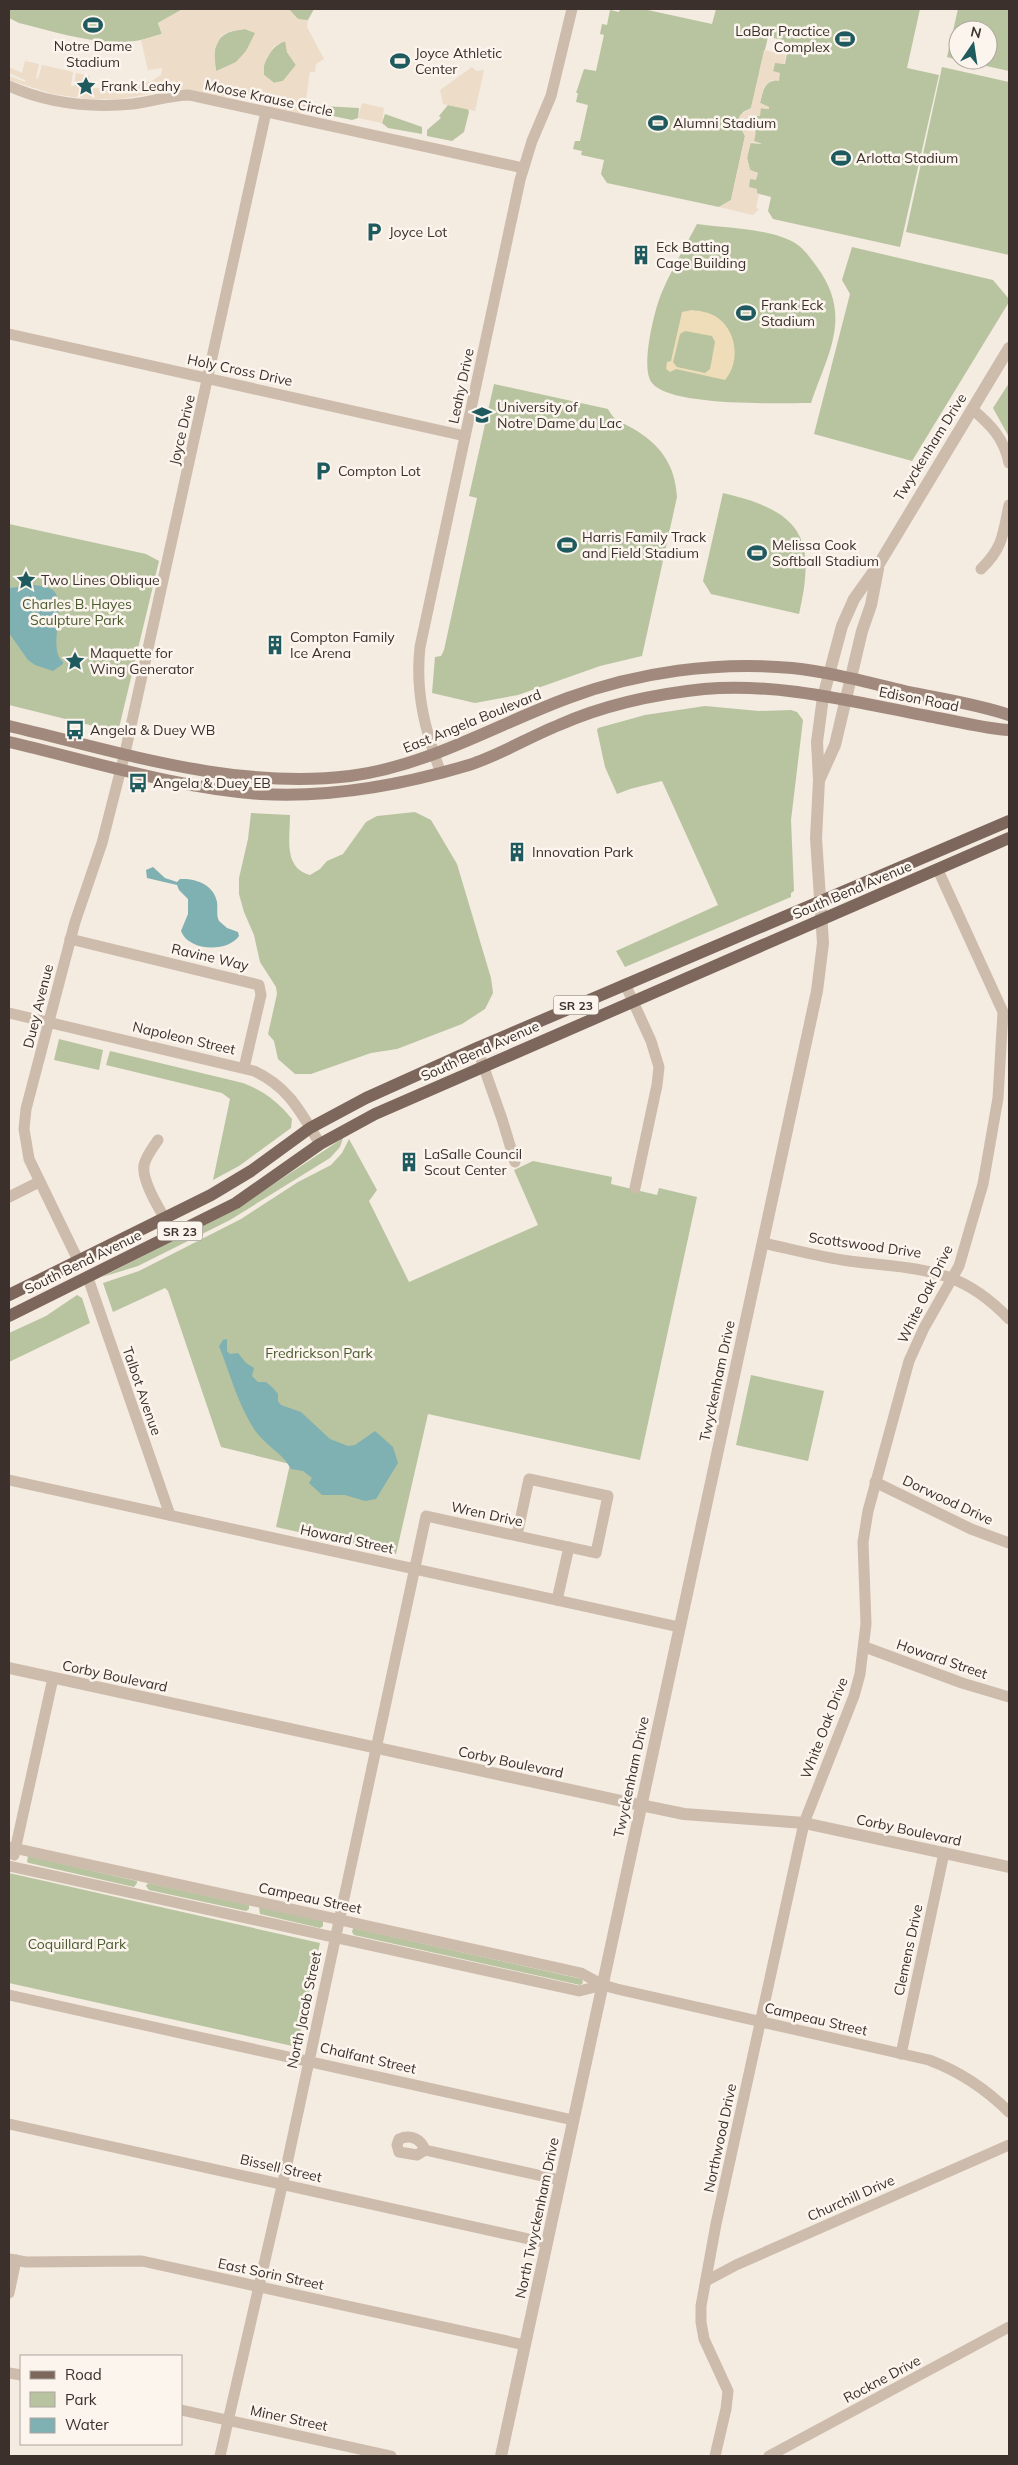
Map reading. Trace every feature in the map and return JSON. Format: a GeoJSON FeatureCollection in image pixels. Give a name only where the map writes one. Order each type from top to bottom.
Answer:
{"type":"FeatureCollection","features":[{"type":"Feature","properties":{"kind":"main road","name":"East Angela Boulevard"},"geometry":{"type":"LineString","coordinates":[[9,726],[212,773],[288,779],[326,778],[369,773],[408,764],[559,701],[630,679],[720,667],[793,668],[828,675]]}},
{"type":"Feature","properties":{"kind":"main road","name":"Edison Road"},"geometry":{"type":"LineString","coordinates":[[828,675],[1009,715]]}},
{"type":"Feature","properties":{"kind":"main road"},"geometry":{"type":"LineString","coordinates":[[9,742],[210,788],[283,794],[359,790],[442,773],[480,761],[575,719],[648,698],[705,689],[730,688],[794,691],[823,696]]}},
{"type":"Feature","properties":{"kind":"main road","name":"Edison Road"},"geometry":{"type":"LineString","coordinates":[[823,696],[1009,730]]}},
{"type":"Feature","properties":{"kind":"main road","name":"South Bend Avenue"},"geometry":{"type":"LineString","coordinates":[[9,1295],[166,1218],[232,1183],[310,1128],[366,1098],[625,984],[1009,822]]}},
{"type":"Feature","properties":{"kind":"main road","name":"South Bend Avenue"},"geometry":{"type":"LineString","coordinates":[[9,1316],[236,1203],[320,1144],[375,1114],[633,1000],[1009,838]]}},
{"type":"Feature","properties":{"kind":"street","name":"Leahy Drive"},"geometry":{"type":"LineString","coordinates":[[442,773],[423,717],[417,673],[420,647],[523,168],[554,87],[572,9]]}},
{"type":"Feature","properties":{"kind":"street","name":"Moose Krause Circle"},"geometry":{"type":"LineString","coordinates":[[9,86],[42,98],[84,105],[133,104],[174,96],[189,96],[523,168]]}},
{"type":"Feature","properties":{"kind":"street","name":"Joyce Drive"},"geometry":{"type":"LineString","coordinates":[[125,753],[209,379],[266,112]]}},
{"type":"Feature","properties":{"kind":"street","name":"Holy Cross Drive"},"geometry":{"type":"LineString","coordinates":[[9,334],[465,436]]}},
{"type":"Feature","properties":{"kind":"street","name":"Twyckenham Drive"},"geometry":{"type":"LineString","coordinates":[[603,1985],[640,1805],[817,991],[822,960],[822,919],[816,829],[819,780],[817,742],[823,696],[828,675],[842,626],[854,599],[879,564],[1009,348]]}},
{"type":"Feature","properties":{"kind":"street"},"geometry":{"type":"LineString","coordinates":[[972,409],[990,424],[1000,436],[1009,463]]}},
{"type":"Feature","properties":{"kind":"street"},"geometry":{"type":"LineString","coordinates":[[981,569],[995,556],[1002,539],[1009,505]]}},
{"type":"Feature","properties":{"kind":"street","name":"Twyckenham Drive"},"geometry":{"type":"LineString","coordinates":[[819,780],[835,746],[862,631],[871,605],[879,564]]}},
{"type":"Feature","properties":{"kind":"street","name":"Duey Avenue"},"geometry":{"type":"LineString","coordinates":[[78,1260],[39,1182],[25,1144],[24,1130],[26,1109],[70,939],[102,843],[125,753]]}},
{"type":"Feature","properties":{"kind":"street","name":"White Oak Drive"},"geometry":{"type":"LineString","coordinates":[[804,1823],[854,1696],[865,1647],[863,1542],[875,1482],[909,1361],[924,1328],[959,1266],[989,1156],[998,1098],[1006,1015],[938,870]]}},
{"type":"Feature","properties":{"kind":"street","name":"Ravine Way"},"geometry":{"type":"LineString","coordinates":[[70,939],[259,985],[261,995],[244,1068]]}},
{"type":"Feature","properties":{"kind":"street"},"geometry":{"type":"LineString","coordinates":[[625,984],[656,1056],[659,1076],[635,1188]]}},
{"type":"Feature","properties":{"kind":"street","name":"Napoleon Street"},"geometry":{"type":"LineString","coordinates":[[9,1013],[244,1068],[263,1075],[293,1099],[320,1144]]}},
{"type":"Feature","properties":{"kind":"street"},"geometry":{"type":"LineString","coordinates":[[476,1048],[502,1119],[514,1162]]}},
{"type":"Feature","properties":{"kind":"street"},"geometry":{"type":"LineString","coordinates":[[158,1140],[144,1165],[145,1173],[150,1189],[174,1234]]}},
{"type":"Feature","properties":{"kind":"street"},"geometry":{"type":"LineString","coordinates":[[9,1197],[39,1182]]}},
{"type":"Feature","properties":{"kind":"street","name":"Scottswood Drive"},"geometry":{"type":"LineString","coordinates":[[763,1243],[832,1258],[916,1267],[953,1278],[972,1288],[1009,1319]]}},
{"type":"Feature","properties":{"kind":"street","name":"Talbot Avenue"},"geometry":{"type":"LineString","coordinates":[[88,1278],[170,1514]]}},
{"type":"Feature","properties":{"kind":"street"},"geometry":{"type":"LineString","coordinates":[[9,1469],[11,1480]]}},
{"type":"Feature","properties":{"kind":"street","name":"Wren Drive"},"geometry":{"type":"LineString","coordinates":[[414,1569],[426,1516],[517,1536],[596,1553],[608,1496],[529,1479],[517,1536]]}},
{"type":"Feature","properties":{"kind":"street","name":"Howard Street"},"geometry":{"type":"LineString","coordinates":[[11,1480],[679,1627]]}},
{"type":"Feature","properties":{"kind":"street","name":"Dorwood Drive"},"geometry":{"type":"LineString","coordinates":[[875,1482],[971,1529],[1009,1543]]}},
{"type":"Feature","properties":{"kind":"street"},"geometry":{"type":"LineString","coordinates":[[557,1600],[568,1547]]}},
{"type":"Feature","properties":{"kind":"street","name":"North Jacob Street"},"geometry":{"type":"LineString","coordinates":[[220,2456],[283,2184],[414,1569]]}},
{"type":"Feature","properties":{"kind":"street","name":"Howard Street"},"geometry":{"type":"LineString","coordinates":[[865,1647],[962,1683],[1009,1697]]}},
{"type":"Feature","properties":{"kind":"street","name":"Corby Boulevard"},"geometry":{"type":"LineString","coordinates":[[9,1668],[684,1814],[804,1823],[1009,1867]]}},
{"type":"Feature","properties":{"kind":"street"},"geometry":{"type":"LineString","coordinates":[[10,1866],[12,1848],[53,1678]]}},
{"type":"Feature","properties":{"kind":"street","name":"Northwood Drive"},"geometry":{"type":"LineString","coordinates":[[715,2456],[726,2409],[728,2391],[704,2339],[700,2322],[716,2224],[804,1823]]}},
{"type":"Feature","properties":{"kind":"street","name":"Campeau Street"},"geometry":{"type":"LineString","coordinates":[[12,1848],[581,1974],[603,1985],[901,2054],[941,2065],[967,2077],[984,2088],[1009,2112]]}},
{"type":"Feature","properties":{"kind":"street","name":"Clemens Drive"},"geometry":{"type":"LineString","coordinates":[[901,2054],[944,1853]]}},
{"type":"Feature","properties":{"kind":"street","name":"Campeau Street"},"geometry":{"type":"LineString","coordinates":[[10,1866],[336,1936],[578,1991],[603,1985]]}},
{"type":"Feature","properties":{"kind":"street","name":"North Twyckenham Drive"},"geometry":{"type":"LineString","coordinates":[[501,2456],[603,1985]]}},
{"type":"Feature","properties":{"kind":"street","name":"Chalfant Street"},"geometry":{"type":"LineString","coordinates":[[9,1995],[573,2120]]}},
{"type":"Feature","properties":{"kind":"street","name":"Bissell Street"},"geometry":{"type":"LineString","coordinates":[[9,2124],[547,2243]]}},
{"type":"Feature","properties":{"kind":"street","name":"Churchill Drive"},"geometry":{"type":"LineString","coordinates":[[706,2280],[1009,2145]]}},
{"type":"Feature","properties":{"kind":"street"},"geometry":{"type":"LineString","coordinates":[[425,2150],[560,2180]]}},
{"type":"Feature","properties":{"kind":"street"},"geometry":{"type":"LineString","coordinates":[[9,2293],[12,2259]]}},
{"type":"Feature","properties":{"kind":"street","name":"East Sorin Street"},"geometry":{"type":"LineString","coordinates":[[12,2259],[142,2261],[524,2345]]}},
{"type":"Feature","properties":{"kind":"street","name":"Rockne Drive"},"geometry":{"type":"LineString","coordinates":[[769,2456],[1009,2327]]}},
{"type":"Feature","properties":{"kind":"street","name":"Miner Street"},"geometry":{"type":"LineString","coordinates":[[182,2410],[391,2456]]}},
{"type":"Feature","properties":{"kind":"green space","name":"Notre Dame Stadium"},"geometry":{"type":"Polygon","coordinates":[[[9,9],[183,9],[158,23],[162,34],[138,40],[106,42],[19,23],[9,18],[9,9]]]}},
{"type":"Feature","properties":{"kind":"green space"},"geometry":{"type":"Polygon","coordinates":[[[289,9],[314,9],[308,20],[302,20],[297,18],[289,9]]]}},
{"type":"Feature","properties":{"kind":"green space"},"geometry":{"type":"Polygon","coordinates":[[[620,9],[643,9],[712,24],[716,9],[920,9],[907,68],[939,75],[900,247],[773,219],[768,211],[771,197],[756,193],[748,187],[750,178],[758,173],[750,170],[747,158],[750,143],[762,144],[754,141],[757,115],[761,108],[769,109],[769,107],[760,103],[763,90],[767,84],[774,80],[779,80],[773,71],[775,62],[785,64],[788,47],[783,45],[784,40],[768,37],[751,108],[743,112],[738,122],[745,136],[731,200],[719,207],[607,183],[601,174],[604,160],[581,155],[582,151],[573,149],[575,141],[580,141],[588,105],[576,102],[578,93],[576,93],[584,69],[596,71],[604,35],[600,34],[602,24],[607,25],[610,10],[619,12],[620,9]]]}},
{"type":"Feature","properties":{"kind":"green space"},"geometry":{"type":"Polygon","coordinates":[[[958,9],[1009,9],[1009,71],[998,69],[998,20],[955,20],[958,9]]]}},
{"type":"Feature","properties":{"kind":"green space"},"geometry":{"type":"Polygon","coordinates":[[[245,29],[256,33],[246,52],[230,67],[216,71],[214,54],[218,41],[228,33],[245,29]]]}},
{"type":"Feature","properties":{"kind":"green space"},"geometry":{"type":"Polygon","coordinates":[[[286,41],[287,52],[296,65],[283,81],[274,83],[264,75],[264,65],[269,54],[286,41]]]}},
{"type":"Feature","properties":{"kind":"green space"},"geometry":{"type":"Polygon","coordinates":[[[942,67],[948,70],[1009,82],[1009,255],[906,232],[942,67]]]}},
{"type":"Feature","properties":{"kind":"green space"},"geometry":{"type":"Polygon","coordinates":[[[303,105],[359,108],[358,118],[352,120],[304,110],[303,105]]]}},
{"type":"Feature","properties":{"kind":"green space"},"geometry":{"type":"Polygon","coordinates":[[[448,105],[468,109],[464,132],[452,141],[427,136],[427,130],[441,118],[439,116],[448,105]]]}},
{"type":"Feature","properties":{"kind":"green space"},"geometry":{"type":"Polygon","coordinates":[[[385,114],[422,127],[422,134],[388,128],[382,123],[385,114]]]}},
{"type":"Feature","properties":{"kind":"green space","name":"Frank Eck Stadium"},"geometry":{"type":"Polygon","coordinates":[[[697,224],[754,230],[777,235],[801,247],[817,267],[828,285],[834,302],[835,318],[834,335],[830,351],[811,403],[752,403],[702,400],[663,391],[652,383],[647,368],[647,357],[657,306],[697,224]]]}},
{"type":"Feature","properties":{"kind":"green space"},"geometry":{"type":"Polygon","coordinates":[[[852,247],[993,280],[1009,299],[1009,302],[912,461],[814,434],[850,294],[842,280],[852,247]]]}},
{"type":"Feature","properties":{"kind":"green space"},"geometry":{"type":"Polygon","coordinates":[[[1009,383],[1009,437],[993,408],[1009,383]]]}},
{"type":"Feature","properties":{"kind":"green space","name":"Harris Family Track and Field Stadium"},"geometry":{"type":"Polygon","coordinates":[[[494,384],[608,409],[616,419],[642,434],[658,448],[673,475],[677,497],[642,656],[600,666],[518,695],[475,703],[432,693],[435,657],[441,656],[444,650],[477,498],[469,496],[494,384]]]}},
{"type":"Feature","properties":{"kind":"green space","name":"Melissa Cook Softball Stadium"},"geometry":{"type":"Polygon","coordinates":[[[723,493],[749,500],[770,509],[786,519],[797,531],[803,546],[806,565],[799,614],[711,594],[703,581],[723,493]]]}},
{"type":"Feature","properties":{"kind":"green space","name":"Charles B. Hayes Sculpture Park"},"geometry":{"type":"Polygon","coordinates":[[[9,524],[146,554],[159,561],[118,732],[9,705],[9,524]]]}},
{"type":"Feature","properties":{"kind":"green space"},"geometry":{"type":"Polygon","coordinates":[[[705,706],[759,711],[791,710],[797,712],[803,720],[791,820],[794,891],[791,893],[791,897],[625,967],[616,951],[718,905],[662,781],[617,794],[605,767],[597,730],[598,728],[645,715],[705,706]]]}},
{"type":"Feature","properties":{"kind":"green space"},"geometry":{"type":"Polygon","coordinates":[[[415,812],[431,820],[457,864],[491,978],[493,993],[485,1009],[462,1024],[397,1049],[371,1053],[311,1074],[295,1074],[278,1059],[274,1041],[268,1034],[277,994],[276,987],[260,962],[254,935],[239,894],[239,878],[248,839],[251,813],[290,815],[289,842],[292,859],[295,866],[310,875],[320,869],[327,861],[343,854],[366,822],[377,816],[415,812]]]}},
{"type":"Feature","properties":{"kind":"green space"},"geometry":{"type":"Polygon","coordinates":[[[59,1039],[103,1050],[99,1070],[54,1060],[59,1039]]]}},
{"type":"Feature","properties":{"kind":"green space"},"geometry":{"type":"Polygon","coordinates":[[[110,1051],[251,1086],[264,1093],[281,1107],[292,1119],[291,1128],[239,1166],[213,1180],[230,1099],[222,1093],[106,1065],[110,1051]]]}},
{"type":"Feature","properties":{"kind":"green space"},"geometry":{"type":"Polygon","coordinates":[[[343,1138],[340,1147],[330,1158],[230,1220],[138,1266],[102,1277],[244,1204],[343,1138]]]}},
{"type":"Feature","properties":{"kind":"green space","name":"Fredrickson Park"},"geometry":{"type":"Polygon","coordinates":[[[349,1139],[377,1190],[369,1201],[409,1282],[538,1225],[514,1170],[533,1161],[612,1177],[611,1184],[657,1195],[659,1188],[697,1197],[640,1460],[428,1414],[396,1554],[276,1527],[290,1464],[221,1447],[168,1291],[165,1288],[113,1312],[103,1283],[139,1271],[241,1219],[298,1182],[331,1165],[342,1153],[349,1139]]]}},
{"type":"Feature","properties":{"kind":"green space"},"geometry":{"type":"Polygon","coordinates":[[[77,1295],[82,1298],[90,1323],[9,1362],[9,1333],[46,1316],[77,1295]]]}},
{"type":"Feature","properties":{"kind":"green space"},"geometry":{"type":"Polygon","coordinates":[[[751,1375],[824,1391],[808,1461],[736,1445],[751,1375]]]}},
{"type":"Feature","properties":{"kind":"green space"},"geometry":{"type":"Polygon","coordinates":[[[28,1856],[137,1881],[137,1883],[134,1887],[29,1863],[27,1862],[28,1856]]]}},
{"type":"Feature","properties":{"kind":"green space","name":"Coquillard Park"},"geometry":{"type":"Polygon","coordinates":[[[9,1873],[320,1943],[297,2047],[9,1983],[9,1873]]]}},
{"type":"Feature","properties":{"kind":"green space"},"geometry":{"type":"Polygon","coordinates":[[[148,1883],[249,1905],[249,1909],[246,1911],[149,1890],[146,1886],[148,1883]]]}},
{"type":"Feature","properties":{"kind":"green space"},"geometry":{"type":"Polygon","coordinates":[[[259,1907],[323,1920],[323,1926],[320,1928],[260,1914],[259,1907]]]}},
{"type":"Feature","properties":{"kind":"green space"},"geometry":{"type":"Polygon","coordinates":[[[353,1928],[582,1979],[583,1983],[580,1985],[354,1935],[352,1932],[353,1928]]]}},
{"type":"Feature","properties":{"kind":"sand"},"geometry":{"type":"Polygon","coordinates":[[[692,310],[710,314],[715,316],[728,329],[732,337],[735,355],[730,373],[725,380],[676,369],[670,372],[666,369],[667,362],[671,361],[682,312],[692,310]],[[685,331],[680,334],[673,362],[677,367],[705,373],[710,369],[715,342],[712,336],[685,331]]]}},
{"type":"Feature","properties":{"kind":"shaded area"},"geometry":{"type":"Polygon","coordinates":[[[183,9],[289,9],[298,19],[308,20],[307,27],[324,59],[316,64],[315,72],[310,72],[306,99],[300,114],[272,108],[260,98],[247,93],[221,97],[180,89],[120,99],[87,99],[53,94],[9,80],[9,76],[25,82],[25,80],[9,73],[9,67],[22,73],[25,61],[39,64],[36,77],[38,79],[42,65],[73,72],[71,86],[74,86],[76,73],[90,76],[88,88],[105,88],[106,86],[150,82],[161,75],[162,68],[148,70],[141,40],[162,34],[158,23],[183,9]],[[245,29],[228,32],[221,36],[214,51],[216,71],[236,62],[246,51],[255,33],[245,29]],[[285,41],[274,46],[264,64],[264,75],[274,83],[283,81],[296,65],[287,52],[285,41]]]}},
{"type":"Feature","properties":{"kind":"shaded area"},"geometry":{"type":"Polygon","coordinates":[[[764,50],[786,55],[784,64],[775,63],[773,71],[780,73],[779,81],[772,80],[764,87],[760,103],[769,107],[769,109],[761,108],[760,116],[757,116],[753,131],[756,132],[754,141],[762,144],[751,142],[747,158],[750,170],[758,173],[756,180],[750,179],[749,187],[757,189],[759,194],[756,208],[759,209],[753,215],[719,207],[731,200],[745,136],[738,122],[740,115],[751,108],[764,50]]]}},
{"type":"Feature","properties":{"kind":"shaded area"},"geometry":{"type":"Polygon","coordinates":[[[472,67],[476,71],[484,70],[475,111],[443,104],[440,90],[472,67]]]}},
{"type":"Feature","properties":{"kind":"shaded area"},"geometry":{"type":"Polygon","coordinates":[[[362,103],[384,108],[382,123],[358,118],[362,103]]]}},
{"type":"Feature","properties":{"kind":"water"},"geometry":{"type":"Polygon","coordinates":[[[35,585],[54,591],[59,607],[57,648],[63,664],[53,671],[35,665],[28,660],[9,633],[9,588],[35,585]]]}},
{"type":"Feature","properties":{"kind":"water"},"geometry":{"type":"Polygon","coordinates":[[[153,867],[165,878],[177,882],[180,879],[198,881],[208,887],[217,902],[219,921],[227,928],[238,932],[239,936],[226,945],[217,947],[199,946],[191,943],[181,931],[188,914],[188,899],[179,890],[177,885],[147,878],[146,870],[153,867]]]}},
{"type":"Feature","properties":{"kind":"water"},"geometry":{"type":"Polygon","coordinates":[[[227,1339],[227,1351],[230,1354],[238,1353],[246,1363],[254,1368],[252,1376],[258,1382],[266,1382],[273,1388],[278,1394],[278,1401],[281,1405],[301,1412],[330,1439],[348,1446],[355,1445],[375,1431],[393,1447],[398,1463],[376,1499],[365,1501],[345,1495],[322,1495],[309,1483],[312,1478],[303,1471],[291,1469],[283,1458],[258,1435],[243,1409],[219,1346],[223,1340],[227,1339]]]}},
{"type":"Feature","properties":{"kind":"place","name":"Notre Dame Stadium"},"geometry":{"type":"Point","coordinates":[93,25]}},
{"type":"Feature","properties":{"kind":"place","name":"LaBar Practice Complex"},"geometry":{"type":"Point","coordinates":[845,39]}},
{"type":"Feature","properties":{"kind":"place","name":"Joyce Athletic Center"},"geometry":{"type":"Point","coordinates":[400,61]}},
{"type":"Feature","properties":{"kind":"place","name":"Frank Leahy"},"geometry":{"type":"Point","coordinates":[86,86]}},
{"type":"Feature","properties":{"kind":"place","name":"Alumni Stadium"},"geometry":{"type":"Point","coordinates":[658,123]}},
{"type":"Feature","properties":{"kind":"place","name":"Arlotta Stadium"},"geometry":{"type":"Point","coordinates":[841,158]}},
{"type":"Feature","properties":{"kind":"place","name":"Joyce Lot"},"geometry":{"type":"Point","coordinates":[374,232]}},
{"type":"Feature","properties":{"kind":"place","name":"Eck Batting Cage Building"},"geometry":{"type":"Point","coordinates":[641,255]}},
{"type":"Feature","properties":{"kind":"place","name":"Frank Eck Stadium"},"geometry":{"type":"Point","coordinates":[746,313]}},
{"type":"Feature","properties":{"kind":"place","name":"University of Notre Dame du Lac"},"geometry":{"type":"Point","coordinates":[482,415]}},
{"type":"Feature","properties":{"kind":"place","name":"Compton Lot"},"geometry":{"type":"Point","coordinates":[323,471]}},
{"type":"Feature","properties":{"kind":"place","name":"Harris Family Track and Field Stadium"},"geometry":{"type":"Point","coordinates":[567,545]}},
{"type":"Feature","properties":{"kind":"place","name":"Melissa Cook Softball Stadium"},"geometry":{"type":"Point","coordinates":[757,553]}},
{"type":"Feature","properties":{"kind":"place","name":"Two Lines Oblique"},"geometry":{"type":"Point","coordinates":[26,580]}},
{"type":"Feature","properties":{"kind":"place","name":"Compton Family Ice Arena"},"geometry":{"type":"Point","coordinates":[275,645]}},
{"type":"Feature","properties":{"kind":"place","name":"Maquette for Wing Generator"},"geometry":{"type":"Point","coordinates":[75,661]}},
{"type":"Feature","properties":{"kind":"place","name":"Angela & Duey WB"},"geometry":{"type":"Point","coordinates":[75,730]}},
{"type":"Feature","properties":{"kind":"place","name":"Angela & Duey EB"},"geometry":{"type":"Point","coordinates":[138,783]}},
{"type":"Feature","properties":{"kind":"place","name":"Innovation Park"},"geometry":{"type":"Point","coordinates":[517,852]}},
{"type":"Feature","properties":{"kind":"place","name":"LaSalle Council Scout Center"},"geometry":{"type":"Point","coordinates":[409,1162]}}]}
